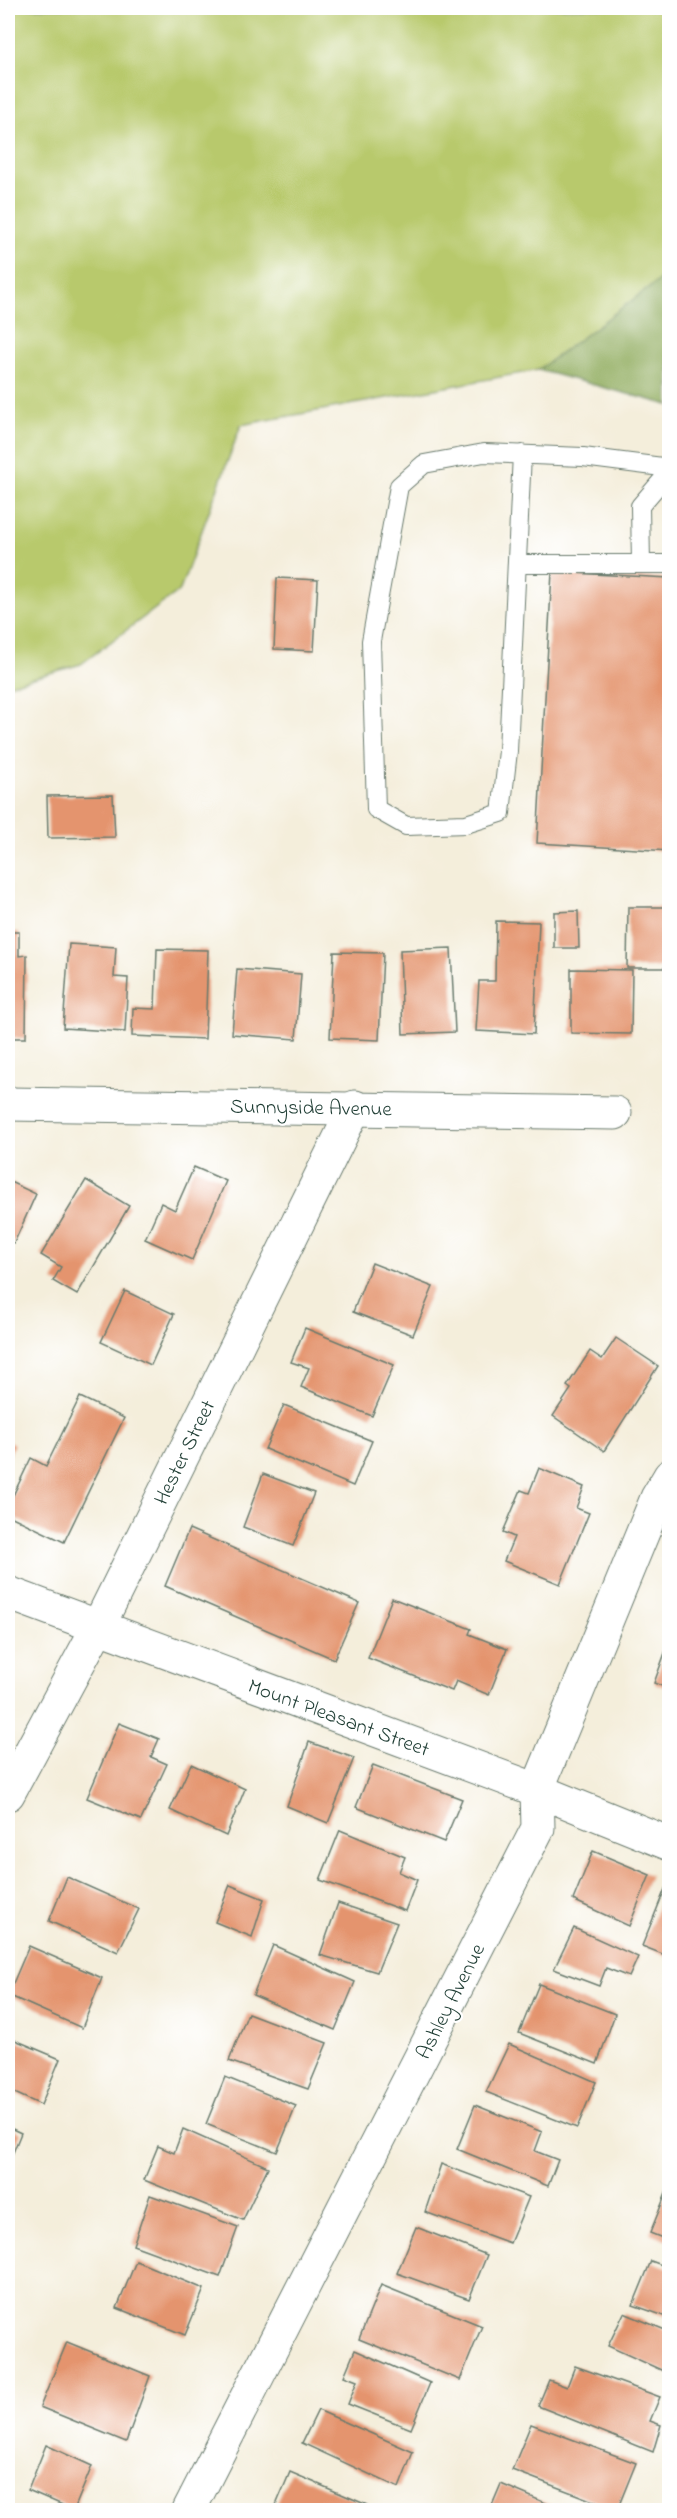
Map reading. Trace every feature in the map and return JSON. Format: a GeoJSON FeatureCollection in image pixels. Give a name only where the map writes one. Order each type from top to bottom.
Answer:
{"type":"FeatureCollection","features":[{"type":"Feature","properties":{"kind":"street","name":"Sunnyside Avenue"},"geometry":{"type":"LineString","coordinates":[[8,1104],[355,1107],[615,1113]]}},
{"type":"Feature","properties":{"kind":"street","name":"Hester Street"},"geometry":{"type":"LineString","coordinates":[[8,1794],[98,1627],[355,1107]]}},
{"type":"Feature","properties":{"kind":"street","name":"Ashley Avenue"},"geometry":{"type":"LineString","coordinates":[[189,2511],[538,1828],[537,1790],[657,1498],[669,1476]]}},
{"type":"Feature","properties":{"kind":"street","name":"Mount Pleasant Street"},"geometry":{"type":"LineString","coordinates":[[8,1593],[537,1790],[669,1844]]}},
{"type":"Feature","properties":{"kind":"lane"},"geometry":{"type":"LineString","coordinates":[[522,454],[507,751],[501,813],[466,824],[406,826],[376,809],[371,641],[399,486],[424,464],[484,453],[522,454],[583,457],[669,469]]}},
{"type":"Feature","properties":{"kind":"lane"},"geometry":{"type":"LineString","coordinates":[[641,564],[640,506],[669,469]]}},
{"type":"Feature","properties":{"kind":"lane"},"geometry":{"type":"LineString","coordinates":[[517,564],[669,564]]}},
{"type":"Feature","properties":{"kind":"green space"},"geometry":{"type":"Polygon","coordinates":[[[8,8],[669,8],[669,267],[657,282],[538,370],[241,425],[180,590],[81,664],[8,685],[8,8]]]}},
{"type":"Feature","properties":{"kind":"green space"},"geometry":{"type":"Polygon","coordinates":[[[669,267],[669,405],[538,370],[657,282],[669,267]]]}},
{"type":"Feature","properties":{"kind":"building"},"geometry":{"type":"Polygon","coordinates":[[[552,572],[670,578],[670,851],[537,843],[552,572]]]}},
{"type":"Feature","properties":{"kind":"building"},"geometry":{"type":"Polygon","coordinates":[[[277,578],[318,580],[314,651],[274,649],[277,578]]]}},
{"type":"Feature","properties":{"kind":"building"},"geometry":{"type":"Polygon","coordinates":[[[113,795],[115,837],[48,838],[47,796],[113,795]]]}},
{"type":"Feature","properties":{"kind":"building"},"geometry":{"type":"Polygon","coordinates":[[[628,907],[670,907],[670,968],[627,968],[628,907]]]}},
{"type":"Feature","properties":{"kind":"building"},"geometry":{"type":"Polygon","coordinates":[[[578,911],[579,948],[554,948],[554,912],[578,911]]]}},
{"type":"Feature","properties":{"kind":"building"},"geometry":{"type":"Polygon","coordinates":[[[496,921],[539,922],[534,1034],[476,1031],[479,981],[495,981],[496,921]]]}},
{"type":"Feature","properties":{"kind":"building"},"geometry":{"type":"Polygon","coordinates":[[[8,932],[19,932],[19,956],[27,955],[26,1038],[8,1038],[8,932]]]}},
{"type":"Feature","properties":{"kind":"building"},"geometry":{"type":"Polygon","coordinates":[[[69,944],[116,947],[114,977],[128,978],[125,1032],[63,1028],[69,944]]]}},
{"type":"Feature","properties":{"kind":"building"},"geometry":{"type":"Polygon","coordinates":[[[451,948],[455,1032],[403,1034],[400,950],[451,948]]]}},
{"type":"Feature","properties":{"kind":"building"},"geometry":{"type":"Polygon","coordinates":[[[157,949],[208,950],[205,1039],[132,1036],[133,1008],[155,1009],[157,949]]]}},
{"type":"Feature","properties":{"kind":"building"},"geometry":{"type":"Polygon","coordinates":[[[334,952],[383,953],[379,1040],[330,1038],[334,952]]]}},
{"type":"Feature","properties":{"kind":"building"},"geometry":{"type":"Polygon","coordinates":[[[237,969],[301,974],[296,1039],[232,1034],[237,969]]]}},
{"type":"Feature","properties":{"kind":"building"},"geometry":{"type":"Polygon","coordinates":[[[571,969],[632,970],[631,1034],[571,1033],[571,969]]]}},
{"type":"Feature","properties":{"kind":"building"},"geometry":{"type":"Polygon","coordinates":[[[194,1167],[226,1181],[192,1260],[145,1239],[161,1203],[175,1210],[194,1167]]]}},
{"type":"Feature","properties":{"kind":"building"},"geometry":{"type":"Polygon","coordinates":[[[86,1180],[129,1206],[77,1295],[53,1281],[61,1267],[41,1255],[86,1180]]]}},
{"type":"Feature","properties":{"kind":"building"},"geometry":{"type":"Polygon","coordinates":[[[8,1181],[36,1194],[14,1243],[8,1241],[8,1181]]]}},
{"type":"Feature","properties":{"kind":"building"},"geometry":{"type":"Polygon","coordinates":[[[372,1263],[433,1287],[413,1335],[353,1312],[372,1263]]]}},
{"type":"Feature","properties":{"kind":"building"},"geometry":{"type":"Polygon","coordinates":[[[125,1291],[174,1314],[151,1365],[101,1342],[125,1291]]]}},
{"type":"Feature","properties":{"kind":"building"},"geometry":{"type":"Polygon","coordinates":[[[305,1328],[394,1365],[372,1416],[301,1387],[309,1368],[291,1362],[305,1328]]]}},
{"type":"Feature","properties":{"kind":"building"},"geometry":{"type":"Polygon","coordinates":[[[616,1338],[658,1366],[604,1451],[553,1416],[571,1389],[567,1386],[590,1351],[602,1359],[616,1338]]]}},
{"type":"Feature","properties":{"kind":"building"},"geometry":{"type":"Polygon","coordinates":[[[80,1397],[124,1418],[64,1542],[8,1515],[8,1506],[31,1458],[46,1466],[80,1397]]]}},
{"type":"Feature","properties":{"kind":"building"},"geometry":{"type":"Polygon","coordinates":[[[284,1405],[372,1441],[353,1486],[265,1449],[284,1405]]]}},
{"type":"Feature","properties":{"kind":"building"},"geometry":{"type":"Polygon","coordinates":[[[8,1441],[14,1444],[8,1459],[8,1441]]]}},
{"type":"Feature","properties":{"kind":"building"},"geometry":{"type":"Polygon","coordinates":[[[539,1468],[584,1487],[576,1508],[589,1513],[560,1584],[504,1561],[514,1537],[503,1532],[521,1490],[529,1493],[539,1468]]]}},
{"type":"Feature","properties":{"kind":"building"},"geometry":{"type":"Polygon","coordinates":[[[263,1474],[314,1493],[293,1546],[243,1527],[263,1474]]]}},
{"type":"Feature","properties":{"kind":"building"},"geometry":{"type":"Polygon","coordinates":[[[189,1529],[359,1603],[334,1659],[165,1586],[189,1529]]]}},
{"type":"Feature","properties":{"kind":"building"},"geometry":{"type":"Polygon","coordinates":[[[392,1598],[471,1629],[469,1634],[507,1649],[489,1695],[456,1681],[452,1691],[368,1658],[392,1598]]]}},
{"type":"Feature","properties":{"kind":"building"},"geometry":{"type":"Polygon","coordinates":[[[670,1642],[670,1689],[654,1683],[670,1642]]]}},
{"type":"Feature","properties":{"kind":"building"},"geometry":{"type":"Polygon","coordinates":[[[119,1723],[159,1739],[151,1757],[167,1764],[141,1820],[87,1798],[119,1723]]]}},
{"type":"Feature","properties":{"kind":"building"},"geometry":{"type":"Polygon","coordinates":[[[309,1742],[354,1758],[328,1823],[287,1806],[309,1742]]]}},
{"type":"Feature","properties":{"kind":"building"},"geometry":{"type":"Polygon","coordinates":[[[191,1764],[245,1789],[226,1836],[170,1810],[191,1764]]]}},
{"type":"Feature","properties":{"kind":"building"},"geometry":{"type":"Polygon","coordinates":[[[373,1765],[462,1799],[444,1842],[356,1807],[373,1765]]]}},
{"type":"Feature","properties":{"kind":"building"},"geometry":{"type":"Polygon","coordinates":[[[340,1830],[405,1857],[399,1872],[417,1880],[405,1911],[320,1880],[340,1830]]]}},
{"type":"Feature","properties":{"kind":"building"},"geometry":{"type":"Polygon","coordinates":[[[593,1851],[650,1875],[629,1926],[573,1900],[593,1851]]]}},
{"type":"Feature","properties":{"kind":"building"},"geometry":{"type":"Polygon","coordinates":[[[67,1877],[139,1909],[118,1952],[49,1921],[67,1877]]]}},
{"type":"Feature","properties":{"kind":"building"},"geometry":{"type":"Polygon","coordinates":[[[667,1884],[670,1885],[670,1957],[642,1946],[667,1884]]]}},
{"type":"Feature","properties":{"kind":"building"},"geometry":{"type":"Polygon","coordinates":[[[230,1885],[264,1899],[252,1937],[215,1922],[230,1885]]]}},
{"type":"Feature","properties":{"kind":"building"},"geometry":{"type":"Polygon","coordinates":[[[338,1903],[397,1923],[377,1972],[320,1955],[338,1903]]]}},
{"type":"Feature","properties":{"kind":"building"},"geometry":{"type":"Polygon","coordinates":[[[574,1928],[638,1957],[629,1977],[606,1968],[599,1986],[554,1969],[574,1928]]]}},
{"type":"Feature","properties":{"kind":"building"},"geometry":{"type":"Polygon","coordinates":[[[273,1945],[355,1982],[335,2030],[253,1995],[273,1945]]]}},
{"type":"Feature","properties":{"kind":"building"},"geometry":{"type":"Polygon","coordinates":[[[29,1946],[102,1978],[82,2028],[8,1995],[29,1946]]]}},
{"type":"Feature","properties":{"kind":"building"},"geometry":{"type":"Polygon","coordinates":[[[539,1984],[615,2014],[597,2064],[519,2033],[539,1984]]]}},
{"type":"Feature","properties":{"kind":"building"},"geometry":{"type":"Polygon","coordinates":[[[248,2013],[327,2043],[308,2089],[229,2061],[248,2013]]]}},
{"type":"Feature","properties":{"kind":"building"},"geometry":{"type":"Polygon","coordinates":[[[8,2037],[60,2059],[41,2105],[8,2090],[8,2037]]]}},
{"type":"Feature","properties":{"kind":"building"},"geometry":{"type":"Polygon","coordinates":[[[509,2044],[596,2082],[577,2128],[486,2092],[509,2044]]]}},
{"type":"Feature","properties":{"kind":"building"},"geometry":{"type":"Polygon","coordinates":[[[225,2077],[296,2106],[277,2152],[206,2124],[225,2077]]]}},
{"type":"Feature","properties":{"kind":"building"},"geometry":{"type":"Polygon","coordinates":[[[475,2105],[542,2132],[535,2151],[558,2160],[548,2186],[457,2149],[475,2105]]]}},
{"type":"Feature","properties":{"kind":"building"},"geometry":{"type":"Polygon","coordinates":[[[8,2127],[21,2133],[8,2165],[8,2127]]]}},
{"type":"Feature","properties":{"kind":"building"},"geometry":{"type":"Polygon","coordinates":[[[183,2129],[268,2167],[243,2220],[144,2180],[158,2146],[174,2153],[183,2129]]]}},
{"type":"Feature","properties":{"kind":"building"},"geometry":{"type":"Polygon","coordinates":[[[441,2164],[529,2197],[510,2243],[425,2212],[441,2164]]]}},
{"type":"Feature","properties":{"kind":"building"},"geometry":{"type":"Polygon","coordinates":[[[670,2186],[670,2241],[650,2233],[670,2186]]]}},
{"type":"Feature","properties":{"kind":"building"},"geometry":{"type":"Polygon","coordinates":[[[150,2195],[238,2227],[220,2277],[133,2245],[150,2195]]]}},
{"type":"Feature","properties":{"kind":"building"},"geometry":{"type":"Polygon","coordinates":[[[416,2227],[487,2255],[469,2299],[397,2273],[416,2227]]]}},
{"type":"Feature","properties":{"kind":"building"},"geometry":{"type":"Polygon","coordinates":[[[136,2261],[204,2289],[185,2335],[117,2308],[136,2261]]]}},
{"type":"Feature","properties":{"kind":"building"},"geometry":{"type":"Polygon","coordinates":[[[651,2261],[670,2268],[670,2318],[633,2305],[651,2261]]]}},
{"type":"Feature","properties":{"kind":"building"},"geometry":{"type":"Polygon","coordinates":[[[381,2285],[482,2326],[460,2380],[359,2339],[381,2285]]]}},
{"type":"Feature","properties":{"kind":"building"},"geometry":{"type":"Polygon","coordinates":[[[624,2313],[670,2332],[670,2374],[608,2346],[624,2313]]]}},
{"type":"Feature","properties":{"kind":"building"},"geometry":{"type":"Polygon","coordinates":[[[67,2342],[150,2376],[126,2442],[40,2407],[67,2342]]]}},
{"type":"Feature","properties":{"kind":"building"},"geometry":{"type":"Polygon","coordinates":[[[355,2350],[430,2383],[411,2429],[348,2404],[357,2381],[344,2376],[355,2350]]]}},
{"type":"Feature","properties":{"kind":"building"},"geometry":{"type":"Polygon","coordinates":[[[575,2366],[660,2397],[650,2421],[661,2425],[653,2452],[538,2406],[549,2380],[567,2387],[575,2366]]]}},
{"type":"Feature","properties":{"kind":"building"},"geometry":{"type":"Polygon","coordinates":[[[318,2410],[413,2452],[399,2488],[302,2443],[318,2410]]]}},
{"type":"Feature","properties":{"kind":"building"},"geometry":{"type":"Polygon","coordinates":[[[531,2424],[636,2463],[617,2510],[512,2470],[531,2424]]]}},
{"type":"Feature","properties":{"kind":"building"},"geometry":{"type":"Polygon","coordinates":[[[46,2445],[92,2466],[74,2510],[28,2490],[46,2445]]]}},
{"type":"Feature","properties":{"kind":"building"},"geometry":{"type":"Polygon","coordinates":[[[290,2472],[367,2505],[365,2510],[274,2510],[290,2472]]]}},
{"type":"Feature","properties":{"kind":"building"},"geometry":{"type":"Polygon","coordinates":[[[501,2484],[562,2510],[490,2510],[501,2484]]]}}]}
